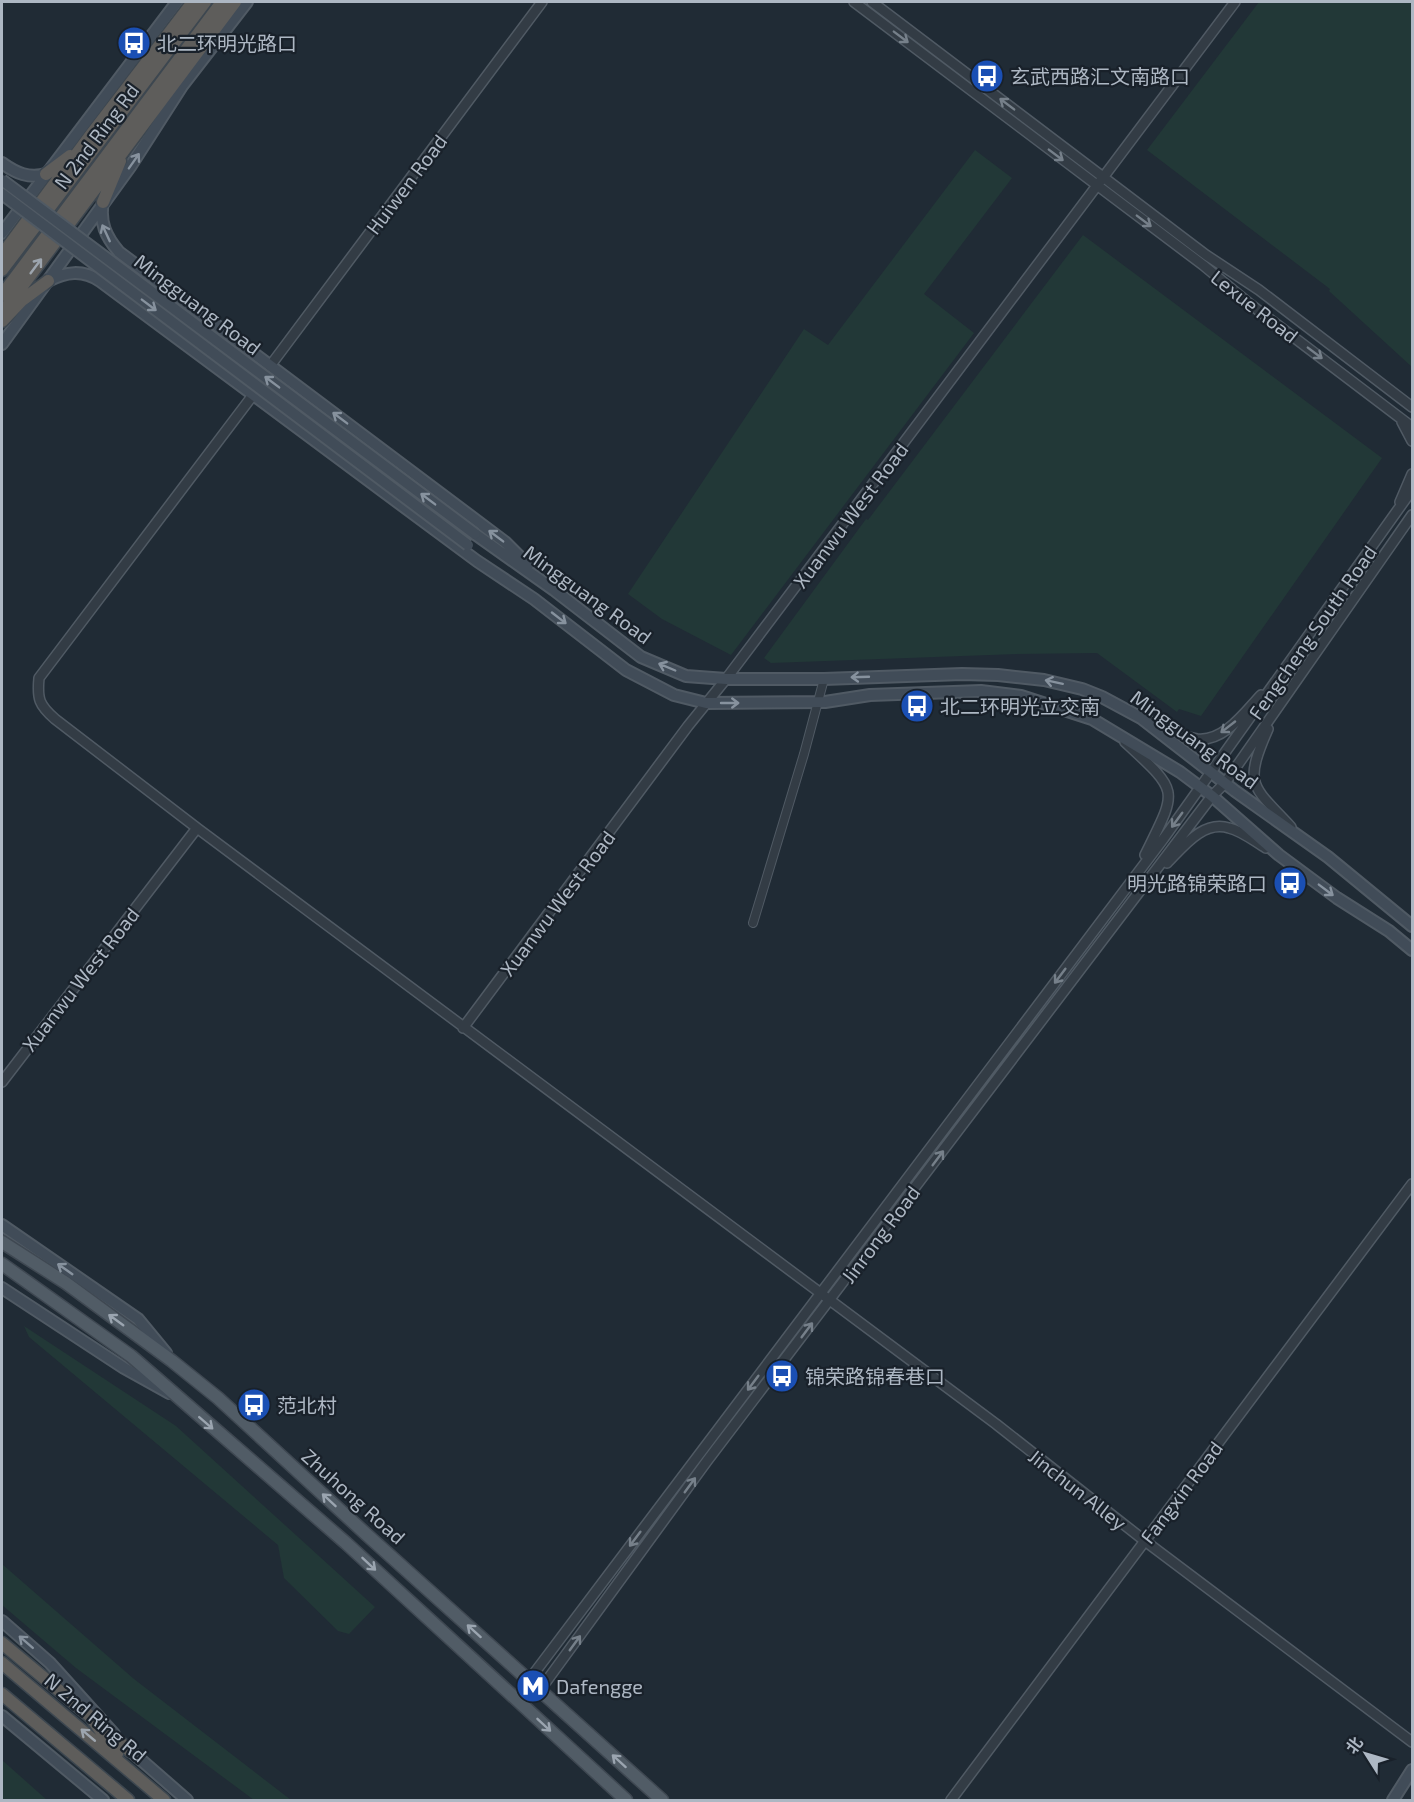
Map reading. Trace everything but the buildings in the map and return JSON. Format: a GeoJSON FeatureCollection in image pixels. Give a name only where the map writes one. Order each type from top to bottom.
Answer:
{"type":"FeatureCollection","features":[{"type":"Feature","properties":{"kind":"highway"},"geometry":{"type":"LineString","coordinates":[[2,255],[193,2]]}},
{"type":"Feature","properties":{"kind":"highway","name":"N 2nd Ring Rd"},"geometry":{"type":"LineString","coordinates":[[2,270],[205,2]]}},
{"type":"Feature","properties":{"kind":"highway","name":"N 2nd Ring Rd"},"geometry":{"type":"LineString","coordinates":[[2,295],[222,2]]}},
{"type":"Feature","properties":{"kind":"highway"},"geometry":{"type":"LineString","coordinates":[[2,313],[235,2]]}},
{"type":"Feature","properties":{"kind":"highway"},"geometry":{"type":"LineString","coordinates":[[103,202],[120,160],[147,119]]}},
{"type":"Feature","properties":{"kind":"highway"},"geometry":{"type":"LineString","coordinates":[[46,174],[62,164],[90,136]]}},
{"type":"Feature","properties":{"kind":"highway"},"geometry":{"type":"LineString","coordinates":[[2,321],[21,301],[48,281]]}},
{"type":"Feature","properties":{"kind":"highway"},"geometry":{"type":"LineString","coordinates":[[2,1643],[130,1751]]}},
{"type":"Feature","properties":{"kind":"highway","name":"N 2nd Ring Rd"},"geometry":{"type":"LineString","coordinates":[[2,1663],[164,1800]]}},
{"type":"Feature","properties":{"kind":"highway"},"geometry":{"type":"LineString","coordinates":[[2,1694],[128,1800]]}},
{"type":"Feature","properties":{"kind":"highway"},"geometry":{"type":"LineString","coordinates":[[91,1717],[124,1765]]}},
{"type":"Feature","properties":{"kind":"main road"},"geometry":{"type":"LineString","coordinates":[[2,233],[177,2]]}},
{"type":"Feature","properties":{"kind":"main road"},"geometry":{"type":"LineString","coordinates":[[2,344],[130,167],[182,86],[247,2]]}},
{"type":"Feature","properties":{"kind":"main road"},"geometry":{"type":"LineString","coordinates":[[2,163],[27,176],[36,177],[46,174]]}},
{"type":"Feature","properties":{"kind":"main road","name":"Mingguang Road"},"geometry":{"type":"LineString","coordinates":[[2,180],[641,657],[686,676],[726,679],[824,679],[962,674],[1021,677],[1082,689],[1141,718],[1279,824],[1299,836],[1413,926]]}},
{"type":"Feature","properties":{"kind":"main road","name":"Mingguang Road"},"geometry":{"type":"LineString","coordinates":[[2,194],[468,545],[626,670],[674,694],[706,703],[818,702],[870,695],[941,691],[1001,692],[1092,719],[1201,787],[1279,855],[1413,950]]}},
{"type":"Feature","properties":{"kind":"main road"},"geometry":{"type":"LineString","coordinates":[[103,202],[101,221],[111,243],[119,252],[505,542],[554,590]]}},
{"type":"Feature","properties":{"kind":"main road","name":"Mingguang Road"},"geometry":{"type":"LineString","coordinates":[[48,281],[70,273],[90,274],[477,561],[534,599]]}},
{"type":"Feature","properties":{"kind":"main road"},"geometry":{"type":"LineString","coordinates":[[2,1225],[138,1319],[172,1361]]}},
{"type":"Feature","properties":{"kind":"main road","name":"Zhuhong Road"},"geometry":{"type":"LineString","coordinates":[[2,1242],[66,1284],[172,1361],[218,1398],[662,1800]]}},
{"type":"Feature","properties":{"kind":"main road","name":"Zhuhong Road"},"geometry":{"type":"LineString","coordinates":[[2,1264],[131,1356],[346,1543],[626,1800]]}},
{"type":"Feature","properties":{"kind":"main road","name":"Zhuhong Road"},"geometry":{"type":"LineString","coordinates":[[2,1288],[124,1368],[177,1398]]}},
{"type":"Feature","properties":{"kind":"main road"},"geometry":{"type":"LineString","coordinates":[[2,1622],[50,1663],[130,1751],[187,1800]]}},
{"type":"Feature","properties":{"kind":"main road"},"geometry":{"type":"LineString","coordinates":[[63,1678],[91,1717]]}},
{"type":"Feature","properties":{"kind":"main road"},"geometry":{"type":"LineString","coordinates":[[2,1716],[102,1800]]}},
{"type":"Feature","properties":{"kind":"main road"},"geometry":{"type":"LineString","coordinates":[[1393,1800],[1413,1770]]}},
{"type":"Feature","properties":{"kind":"street","name":"Huiwen Road"},"geometry":{"type":"LineString","coordinates":[[270,366],[542,2]]}},
{"type":"Feature","properties":{"kind":"street","name":"Lexue Road"},"geometry":{"type":"LineString","coordinates":[[854,2],[1413,427]]}},
{"type":"Feature","properties":{"kind":"street","name":"Lexue Road"},"geometry":{"type":"LineString","coordinates":[[872,2],[1206,255],[1259,290],[1413,407]]}},
{"type":"Feature","properties":{"kind":"street","name":"Xuanwu West Road"},"geometry":{"type":"LineString","coordinates":[[463,1028],[1235,2]]}},
{"type":"Feature","properties":{"kind":"street"},"geometry":{"type":"LineString","coordinates":[[253,395],[39,678],[38,694],[42,707],[197,828],[829,1301]]}},
{"type":"Feature","properties":{"kind":"street"},"geometry":{"type":"LineString","coordinates":[[1400,397],[1413,402]]}},
{"type":"Feature","properties":{"kind":"street"},"geometry":{"type":"LineString","coordinates":[[1390,410],[1407,428],[1413,441]]}},
{"type":"Feature","properties":{"kind":"street"},"geometry":{"type":"LineString","coordinates":[[1394,516],[1413,474]]}},
{"type":"Feature","properties":{"kind":"street","name":"Fengcheng South Road"},"geometry":{"type":"LineString","coordinates":[[1212,773],[1413,490]]}},
{"type":"Feature","properties":{"kind":"street","name":"Fengcheng South Road"},"geometry":{"type":"LineString","coordinates":[[1225,783],[1410,519]]}},
{"type":"Feature","properties":{"kind":"street"},"geometry":{"type":"LineString","coordinates":[[1141,718],[1190,737],[1210,738],[1234,723],[1284,671]]}},
{"type":"Feature","properties":{"kind":"street"},"geometry":{"type":"LineString","coordinates":[[753,923],[824,679]]}},
{"type":"Feature","properties":{"kind":"street"},"geometry":{"type":"LineString","coordinates":[[1276,710],[1256,756],[1253,778],[1258,792],[1299,836]]}},
{"type":"Feature","properties":{"kind":"street"},"geometry":{"type":"LineString","coordinates":[[1114,732],[1162,778],[1169,796],[1167,810],[1135,876]]}},
{"type":"Feature","properties":{"kind":"street","name":"Jinrong Road"},"geometry":{"type":"LineString","coordinates":[[529,1680],[1212,773]]}},
{"type":"Feature","properties":{"kind":"street","name":"Jinrong Road"},"geometry":{"type":"LineString","coordinates":[[540,1690],[698,1473],[1212,796],[1225,783]]}},
{"type":"Feature","properties":{"kind":"street"},"geometry":{"type":"LineString","coordinates":[[1142,888],[1190,840],[1210,828],[1226,826],[1279,855]]}},
{"type":"Feature","properties":{"kind":"street","name":"Xuanwu West Road"},"geometry":{"type":"LineString","coordinates":[[2,1082],[197,828]]}},
{"type":"Feature","properties":{"kind":"street","name":"Fangxin Road"},"geometry":{"type":"LineString","coordinates":[[951,1800],[1413,1184]]}},
{"type":"Feature","properties":{"kind":"street","name":"Jinchun Alley"},"geometry":{"type":"LineString","coordinates":[[829,1301],[996,1424],[1145,1540],[1413,1742]]}},
{"type":"Feature","properties":{"kind":"green space"},"geometry":{"type":"Polygon","coordinates":[[[1259,2],[1412,2],[1412,367],[1329,291],[1330,289],[1147,150],[1259,2]]]}},
{"type":"Feature","properties":{"kind":"green space"},"geometry":{"type":"Polygon","coordinates":[[[975,150],[1012,178],[924,294],[974,333],[731,655],[662,619],[628,594],[804,329],[828,345],[975,150]]]}},
{"type":"Feature","properties":{"kind":"green space"},"geometry":{"type":"Polygon","coordinates":[[[1083,235],[1382,458],[1201,716],[1179,709],[1177,712],[1097,653],[771,663],[764,658],[866,519],[868,520],[1083,235]]]}},
{"type":"Feature","properties":{"kind":"green space"},"geometry":{"type":"Polygon","coordinates":[[[24,1326],[176,1426],[375,1607],[349,1634],[338,1631],[284,1578],[278,1545],[29,1337],[24,1326]]]}},
{"type":"Feature","properties":{"kind":"green space"},"geometry":{"type":"Polygon","coordinates":[[[2,1564],[134,1679],[291,1800],[254,1800],[76,1668],[2,1605],[2,1564]]]}},
{"type":"Feature","properties":{"kind":"green space"},"geometry":{"type":"Polygon","coordinates":[[[2,1760],[47,1800],[2,1800],[2,1760]]]}},
{"type":"Feature","properties":{"kind":"place","name":"北二环明光路口"},"geometry":{"type":"Point","coordinates":[134,43]}},
{"type":"Feature","properties":{"kind":"place","name":"玄武西路汇文南路口"},"geometry":{"type":"Point","coordinates":[987,76]}},
{"type":"Feature","properties":{"kind":"place","name":"北二环明光立交南"},"geometry":{"type":"Point","coordinates":[917,706]}},
{"type":"Feature","properties":{"kind":"place","name":"明光路锦荣路口"},"geometry":{"type":"Point","coordinates":[1290,883]}},
{"type":"Feature","properties":{"kind":"place","name":"锦荣路锦春巷口"},"geometry":{"type":"Point","coordinates":[782,1376]}},
{"type":"Feature","properties":{"kind":"place","name":"范北村"},"geometry":{"type":"Point","coordinates":[254,1405]}},
{"type":"Feature","properties":{"kind":"place","name":"Dafengge"},"geometry":{"type":"Point","coordinates":[533,1686]}}]}
